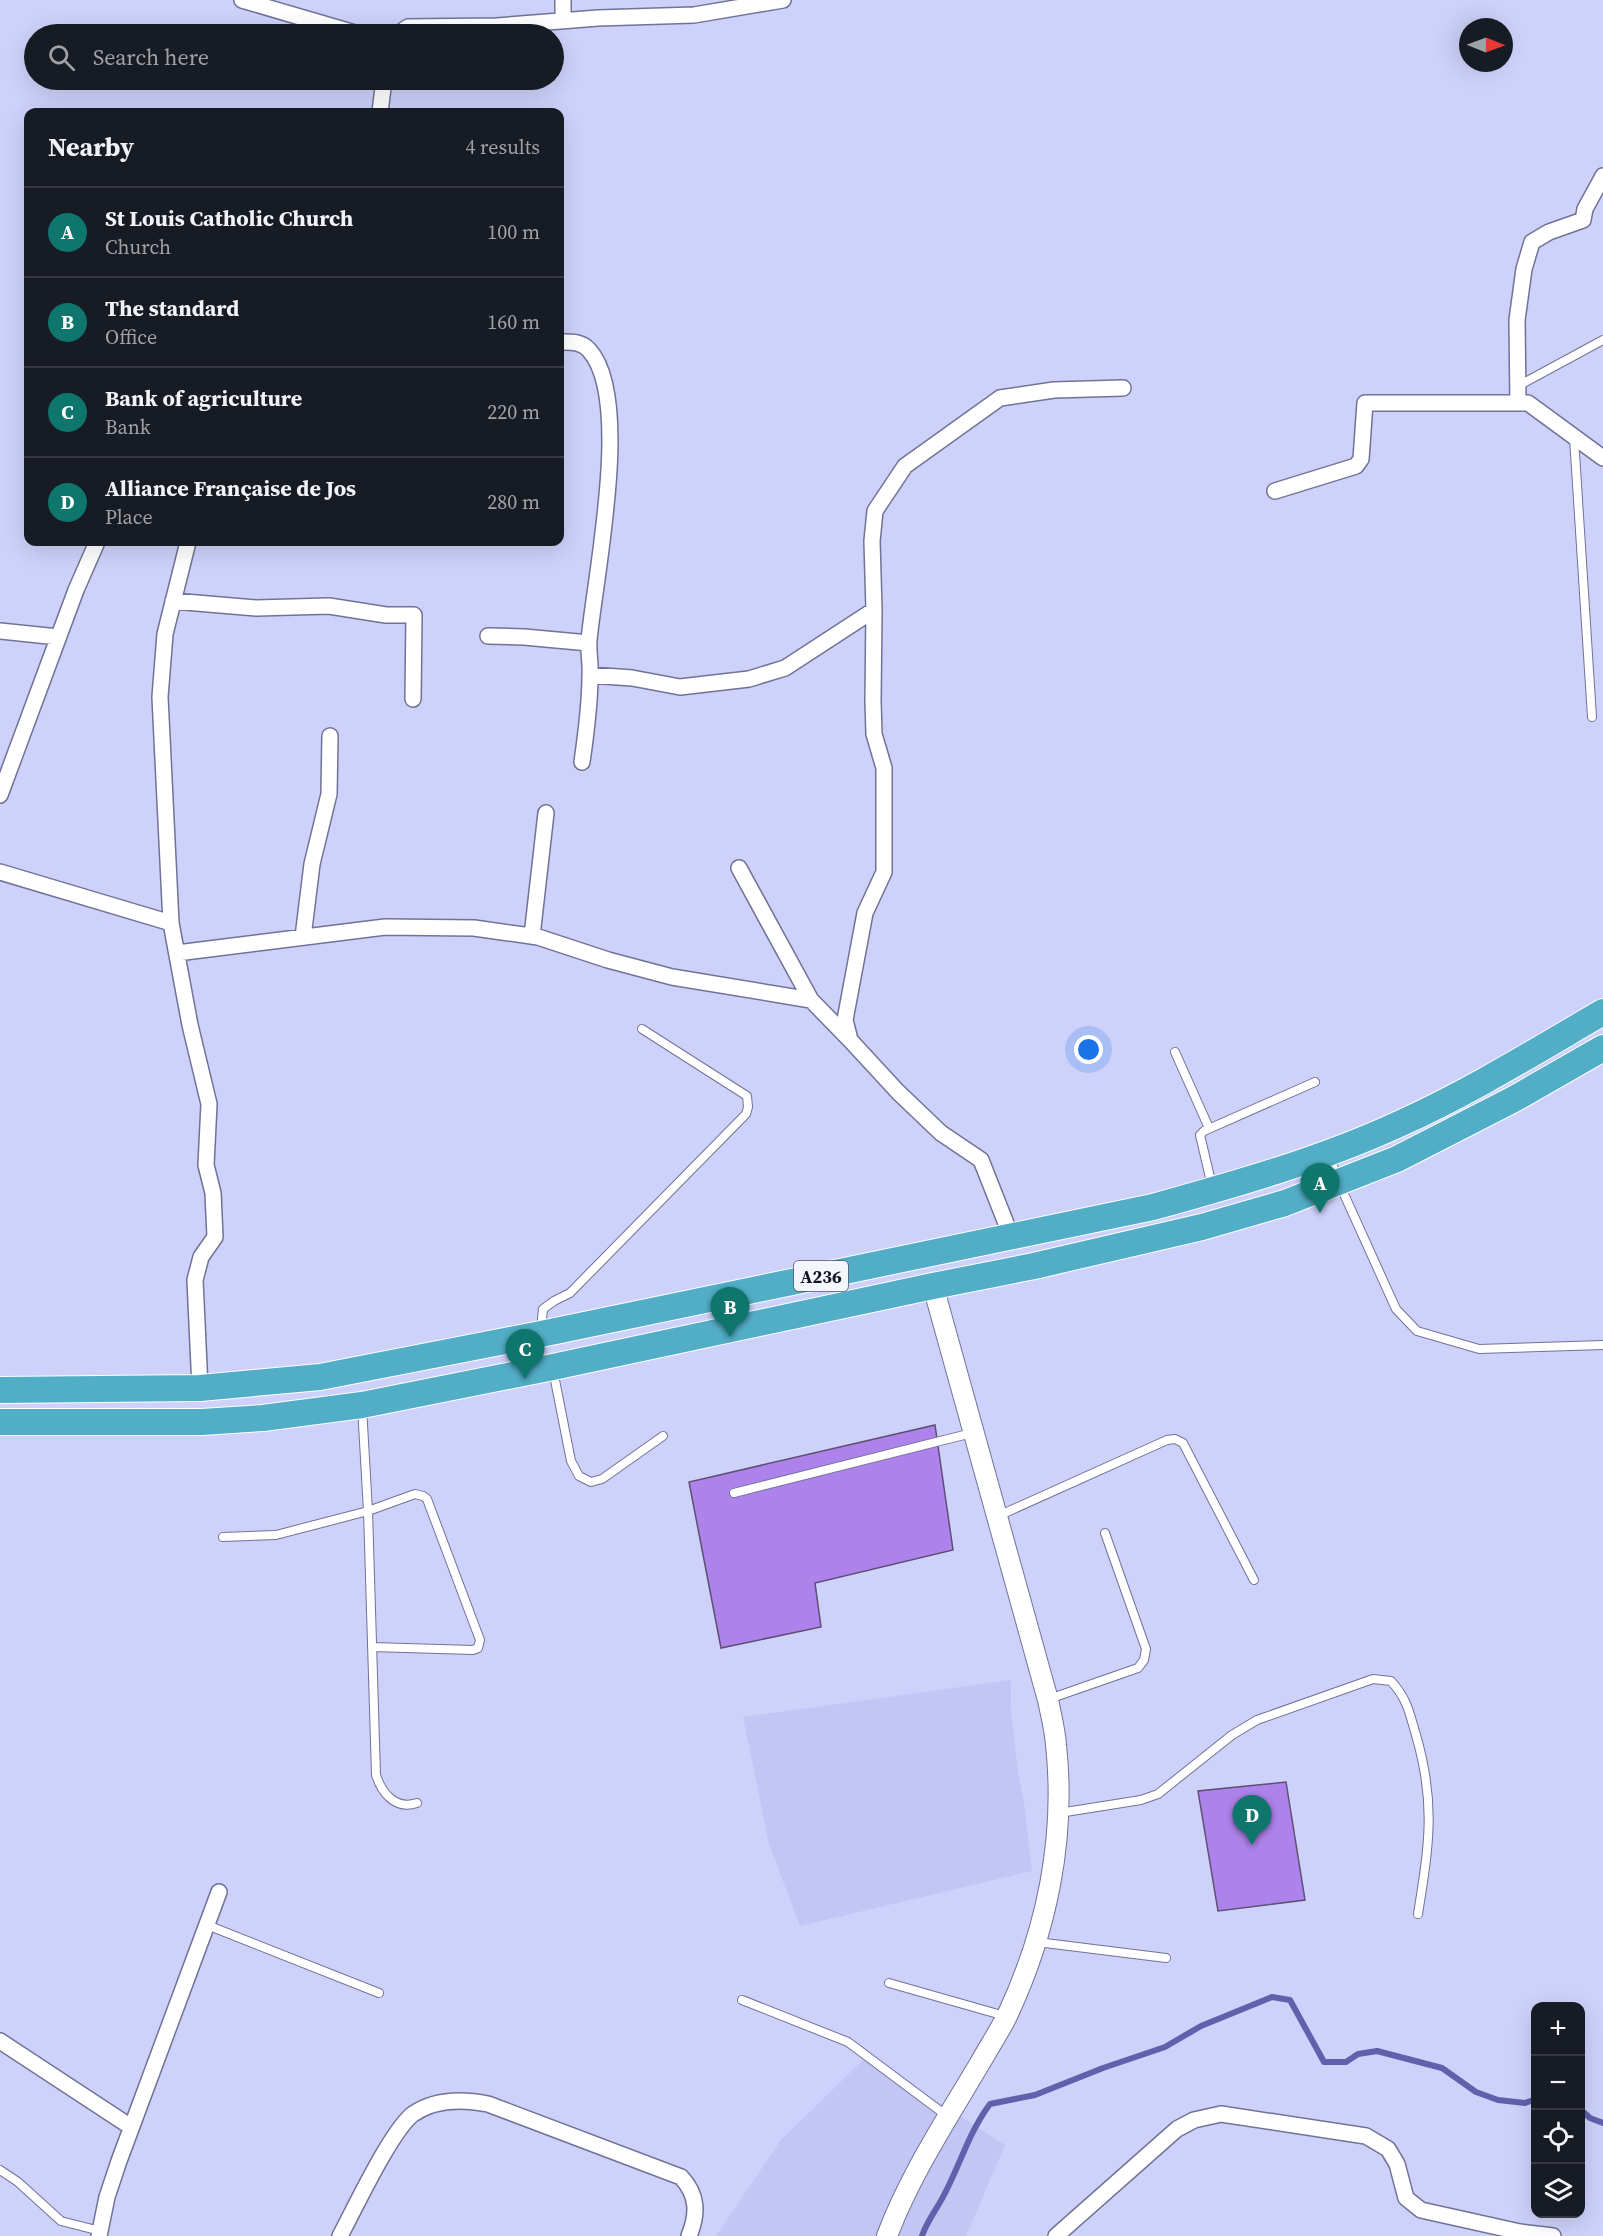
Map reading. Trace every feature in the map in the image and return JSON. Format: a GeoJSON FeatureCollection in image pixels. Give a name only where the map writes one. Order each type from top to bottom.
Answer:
{"type":"FeatureCollection","features":[{"type":"Feature","properties":{"kind":"highway","name":"A236"},"geometry":{"type":"LineString","coordinates":[[0,1389],[200,1388],[320,1377],[1153,1207],[1328,1152],[1398,1125],[1445,1102],[1603,1012]]}},
{"type":"Feature","properties":{"kind":"highway","name":"A236"},"geometry":{"type":"LineString","coordinates":[[0,1422],[202,1422],[263,1418],[362,1405],[553,1368],[1034,1266],[1202,1227],[1285,1203],[1339,1184],[1397,1159],[1453,1131],[1603,1048]]}},
{"type":"Feature","properties":{"kind":"highway"},"geometry":{"type":"LineString","coordinates":[[543,1333],[553,1368]]}},
{"type":"Feature","properties":{"kind":"highway"},"geometry":{"type":"LineString","coordinates":[[320,1377],[323,1411]]}},
{"type":"Feature","properties":{"kind":"street"},"geometry":{"type":"LineString","coordinates":[[242,0],[324,24]]}},
{"type":"Feature","properties":{"kind":"street"},"geometry":{"type":"LineString","coordinates":[[563,20],[564,0]]}},
{"type":"Feature","properties":{"kind":"street"},"geometry":{"type":"LineString","coordinates":[[519,24],[694,15],[783,0]]}},
{"type":"Feature","properties":{"kind":"street"},"geometry":{"type":"LineString","coordinates":[[380,108],[383,90]]}},
{"type":"Feature","properties":{"kind":"street"},"geometry":{"type":"LineString","coordinates":[[1518,403],[1516,320],[1524,269],[1532,242],[1550,232],[1583,220],[1585,209],[1603,176]]}},
{"type":"Feature","properties":{"kind":"street"},"geometry":{"type":"LineString","coordinates":[[564,342],[576,342],[589,350],[605,381],[610,423],[611,455],[601,557],[589,643],[590,675],[582,762]]}},
{"type":"Feature","properties":{"kind":"street"},"geometry":{"type":"LineString","coordinates":[[850,1040],[845,1020],[865,913],[884,872],[884,768],[874,734],[872,541],[875,512],[904,466],[1000,398],[1054,390],[1123,388]]}},
{"type":"Feature","properties":{"kind":"street"},"geometry":{"type":"LineString","coordinates":[[1275,491],[1356,466],[1361,459],[1365,403],[1527,403],[1603,458]]}},
{"type":"Feature","properties":{"kind":"street"},"geometry":{"type":"LineString","coordinates":[[0,795],[58,637],[95,546]]}},
{"type":"Feature","properties":{"kind":"street"},"geometry":{"type":"LineString","coordinates":[[187,546],[165,634],[160,697],[171,923],[209,1104],[206,1165],[213,1193],[215,1237],[201,1257],[195,1280],[200,1388]]}},
{"type":"Feature","properties":{"kind":"street"},"geometry":{"type":"LineString","coordinates":[[173,601],[256,608],[328,606],[386,615],[414,615],[413,699]]}},
{"type":"Feature","properties":{"kind":"street"},"geometry":{"type":"LineString","coordinates":[[590,675],[633,678],[680,687],[749,679],[785,668],[874,610]]}},
{"type":"Feature","properties":{"kind":"street"},"geometry":{"type":"LineString","coordinates":[[0,631],[58,637]]}},
{"type":"Feature","properties":{"kind":"street"},"geometry":{"type":"LineString","coordinates":[[488,636],[589,643]]}},
{"type":"Feature","properties":{"kind":"street"},"geometry":{"type":"LineString","coordinates":[[303,938],[312,864],[329,794],[330,736]]}},
{"type":"Feature","properties":{"kind":"street"},"geometry":{"type":"LineString","coordinates":[[532,936],[546,813]]}},
{"type":"Feature","properties":{"kind":"street"},"geometry":{"type":"LineString","coordinates":[[739,868],[811,1000],[898,1092],[941,1133],[981,1160],[1011,1236]]}},
{"type":"Feature","properties":{"kind":"street"},"geometry":{"type":"LineString","coordinates":[[0,872],[171,923]]}},
{"type":"Feature","properties":{"kind":"street"},"geometry":{"type":"LineString","coordinates":[[177,953],[385,927],[474,928],[532,936],[672,977],[811,1000]]}},
{"type":"Feature","properties":{"kind":"street"},"geometry":{"type":"LineString","coordinates":[[887,2236],[917,2173],[1007,2017],[1044,1916],[1052,1875],[1059,1813],[1056,1744],[1048,1700],[933,1286]]}},
{"type":"Feature","properties":{"kind":"street"},"geometry":{"type":"LineString","coordinates":[[100,2234],[113,2179],[131,2127],[219,1892]]}},
{"type":"Feature","properties":{"kind":"street"},"geometry":{"type":"LineString","coordinates":[[0,2041],[131,2127]]}},
{"type":"Feature","properties":{"kind":"street"},"geometry":{"type":"LineString","coordinates":[[340,2236],[387,2150],[412,2115],[425,2108],[454,2100],[470,2100],[488,2104],[681,2177],[690,2187],[695,2199],[695,2212],[689,2236]]}},
{"type":"Feature","properties":{"kind":"street"},"geometry":{"type":"LineString","coordinates":[[1056,2236],[1178,2129],[1194,2120],[1221,2114],[1366,2136],[1388,2149],[1397,2164],[1406,2198],[1421,2210],[1520,2232],[1553,2236]]}},
{"type":"Feature","properties":{"kind":"lane"},"geometry":{"type":"LineString","coordinates":[[1518,386],[1603,340]]}},
{"type":"Feature","properties":{"kind":"lane"},"geometry":{"type":"LineString","coordinates":[[1574,437],[1592,717]]}},
{"type":"Feature","properties":{"kind":"lane"},"geometry":{"type":"LineString","coordinates":[[543,1333],[543,1309],[554,1300],[570,1293],[746,1114],[747,1096],[642,1029]]}},
{"type":"Feature","properties":{"kind":"lane"},"geometry":{"type":"LineString","coordinates":[[1175,1052],[1209,1128]]}},
{"type":"Feature","properties":{"kind":"lane"},"geometry":{"type":"LineString","coordinates":[[1213,1190],[1200,1135],[1209,1128],[1315,1082]]}},
{"type":"Feature","properties":{"kind":"lane"},"geometry":{"type":"LineString","coordinates":[[1328,1152],[1339,1184],[1396,1309],[1417,1331],[1479,1349],[1603,1345]]}},
{"type":"Feature","properties":{"kind":"lane"},"geometry":{"type":"LineString","coordinates":[[553,1368],[572,1461],[579,1476],[591,1482],[602,1479],[663,1436]]}},
{"type":"Feature","properties":{"kind":"lane"},"geometry":{"type":"LineString","coordinates":[[362,1405],[368,1511],[376,1775],[383,1791],[394,1802],[408,1806],[417,1803]]}},
{"type":"Feature","properties":{"kind":"lane"},"geometry":{"type":"LineString","coordinates":[[735,1493],[974,1432]]}},
{"type":"Feature","properties":{"kind":"lane"},"geometry":{"type":"LineString","coordinates":[[997,1516],[1167,1440],[1175,1439],[1183,1443],[1254,1580]]}},
{"type":"Feature","properties":{"kind":"lane"},"geometry":{"type":"LineString","coordinates":[[223,1538],[276,1535],[368,1511],[415,1494],[423,1496],[427,1499],[480,1640],[478,1648],[473,1650],[372,1647]]}},
{"type":"Feature","properties":{"kind":"lane"},"geometry":{"type":"LineString","coordinates":[[1048,1700],[1138,1668],[1144,1660],[1146,1649],[1105,1533]]}},
{"type":"Feature","properties":{"kind":"lane"},"geometry":{"type":"LineString","coordinates":[[1059,1813],[1141,1800],[1158,1794],[1232,1735],[1257,1720],[1373,1679],[1391,1681],[1404,1696],[1425,1768],[1430,1806],[1429,1843],[1418,1914]]}},
{"type":"Feature","properties":{"kind":"lane"},"geometry":{"type":"LineString","coordinates":[[207,1925],[379,1993]]}},
{"type":"Feature","properties":{"kind":"lane"},"geometry":{"type":"LineString","coordinates":[[1035,1942],[1166,1958]]}},
{"type":"Feature","properties":{"kind":"lane"},"geometry":{"type":"LineString","coordinates":[[890,1983],[1007,2017]]}},
{"type":"Feature","properties":{"kind":"lane"},"geometry":{"type":"LineString","coordinates":[[742,2000],[848,2042],[948,2117]]}},
{"type":"Feature","properties":{"kind":"lane"},"geometry":{"type":"LineString","coordinates":[[0,2170],[18,2182],[61,2220],[100,2234]]}},
{"type":"Feature","properties":{"kind":"shaded area"},"geometry":{"type":"Polygon","coordinates":[[[1011,1680],[1011,1711],[1032,1871],[800,1926],[769,1844],[743,1717],[1011,1680]]]}},
{"type":"Feature","properties":{"kind":"shaded area"},"geometry":{"type":"Polygon","coordinates":[[[867,2056],[1005,2145],[966,2236],[716,2236],[781,2140],[867,2056]]]}},
{"type":"Feature","properties":{"kind":"building"},"geometry":{"type":"Polygon","coordinates":[[[935,1425],[953,1550],[815,1583],[821,1627],[721,1648],[689,1482],[935,1425]]]}},
{"type":"Feature","properties":{"kind":"building"},"geometry":{"type":"Polygon","coordinates":[[[1286,1782],[1305,1900],[1218,1911],[1198,1791],[1286,1782]]]}},
{"type":"Feature","properties":{"kind":"waterway"},"geometry":{"type":"LineString","coordinates":[[922,2236],[950,2184],[976,2126],[990,2104],[1035,2095],[1165,2047],[1201,2026],[1272,1997],[1290,2000],[1324,2062],[1346,2062],[1358,2054],[1377,2051],[1442,2068],[1476,2092],[1498,2100],[1525,2103],[1531,2101]]}},
{"type":"Feature","properties":{"kind":"waterway"},"geometry":{"type":"LineString","coordinates":[[1581,2110],[1590,2118],[1603,2123]]}},
{"type":"Feature","properties":{"kind":"place","name":"St Louis Catholic Church"},"geometry":{"type":"Point","coordinates":[1320,1213]}},
{"type":"Feature","properties":{"kind":"place","name":"The standard"},"geometry":{"type":"Point","coordinates":[730,1337]}},
{"type":"Feature","properties":{"kind":"place","name":"Bank of agriculture"},"geometry":{"type":"Point","coordinates":[525,1379]}},
{"type":"Feature","properties":{"kind":"place","name":"Alliance Française de Jos"},"geometry":{"type":"Point","coordinates":[1252,1845]}}]}
